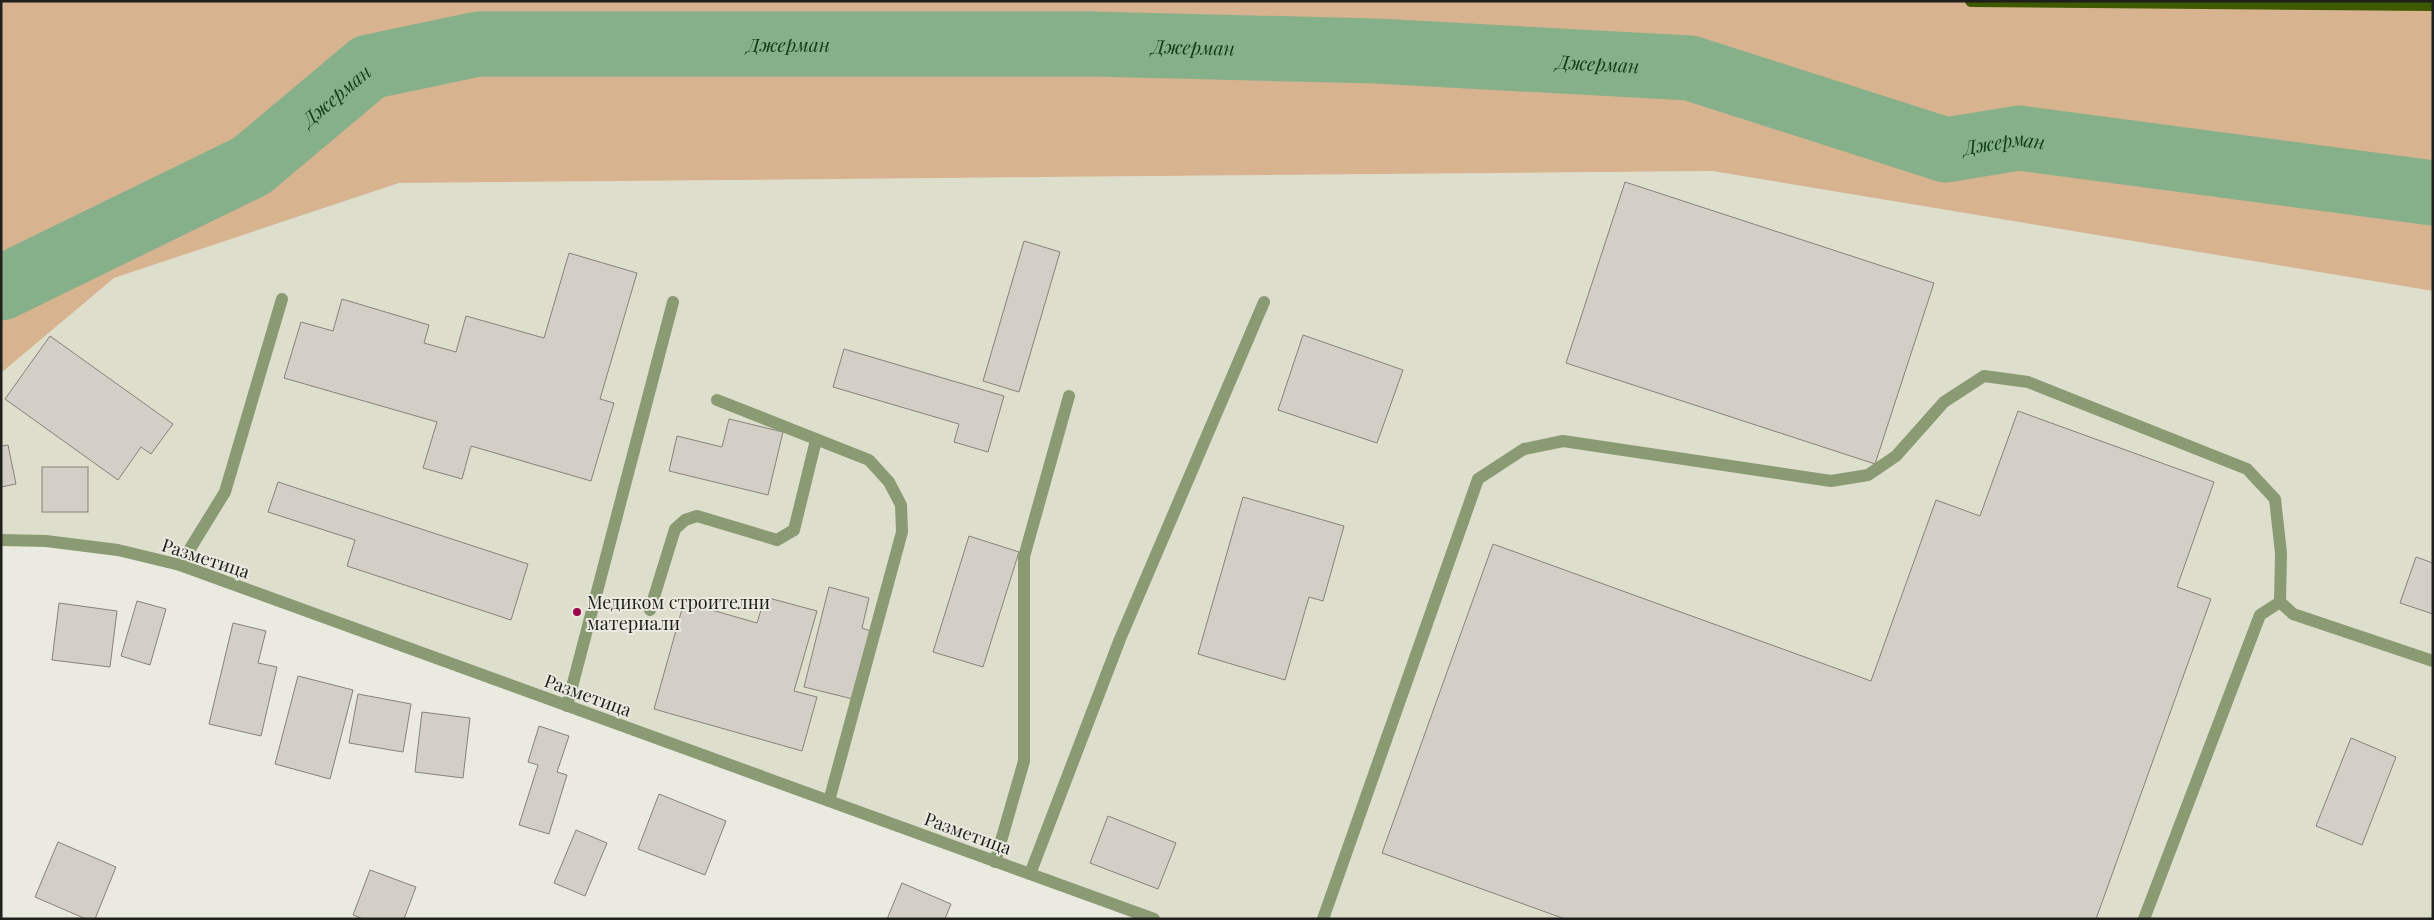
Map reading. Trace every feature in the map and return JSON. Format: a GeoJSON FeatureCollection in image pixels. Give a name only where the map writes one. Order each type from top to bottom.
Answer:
{"type":"FeatureCollection","features":[{"type":"Feature","properties":{"kind":"main road"},"geometry":{"type":"LineString","coordinates":[[1971,1],[2433,5]]}},
{"type":"Feature","properties":{"kind":"street"},"geometry":{"type":"LineString","coordinates":[[180,565],[225,492],[282,299]]}},
{"type":"Feature","properties":{"kind":"street"},"geometry":{"type":"LineString","coordinates":[[567,706],[673,302]]}},
{"type":"Feature","properties":{"kind":"street"},"geometry":{"type":"LineString","coordinates":[[1030,874],[1120,639],[1264,302]]}},
{"type":"Feature","properties":{"kind":"street"},"geometry":{"type":"LineString","coordinates":[[1323,919],[1478,479],[1524,449],[1563,441],[1832,481],[1868,474],[1896,456],[1944,402],[1984,376],[2028,382],[2247,469],[2275,499],[2281,553],[2280,602],[2293,614],[2433,660]]}},
{"type":"Feature","properties":{"kind":"street"},"geometry":{"type":"LineString","coordinates":[[995,862],[1024,761],[1024,557],[1069,396]]}},
{"type":"Feature","properties":{"kind":"street"},"geometry":{"type":"LineString","coordinates":[[717,400],[869,460],[893,490],[901,505],[902,532],[829,801]]}},
{"type":"Feature","properties":{"kind":"street"},"geometry":{"type":"LineString","coordinates":[[650,610],[675,528],[685,520],[697,516],[776,540],[794,530],[816,440]]}},
{"type":"Feature","properties":{"kind":"street","name":"Разметица"},"geometry":{"type":"LineString","coordinates":[[1,540],[46,541],[118,550],[180,565],[1154,919]]}},
{"type":"Feature","properties":{"kind":"street"},"geometry":{"type":"LineString","coordinates":[[2144,919],[2260,615],[2280,602]]}},
{"type":"Feature","properties":{"kind":"shaded area"},"geometry":{"type":"Polygon","coordinates":[[[1,1],[2114,1],[2433,5],[2433,291],[1712,171],[399,183],[114,278],[1,373],[1,1]]]}},
{"type":"Feature","properties":{"kind":"shaded area"},"geometry":{"type":"Polygon","coordinates":[[[1712,171],[2433,291],[2433,919],[1154,919],[180,565],[1,540],[1,373],[114,278],[399,183],[1712,171]]]}},
{"type":"Feature","properties":{"kind":"building"},"geometry":{"type":"Polygon","coordinates":[[[1625,182],[1934,283],[1875,464],[1566,363],[1625,182]]]}},
{"type":"Feature","properties":{"kind":"building"},"geometry":{"type":"Polygon","coordinates":[[[1024,241],[1060,252],[1019,392],[983,381],[1024,241]]]}},
{"type":"Feature","properties":{"kind":"building"},"geometry":{"type":"Polygon","coordinates":[[[569,253],[637,273],[600,399],[614,403],[591,481],[471,446],[462,479],[423,468],[437,422],[284,378],[301,322],[333,331],[342,299],[429,325],[424,343],[456,352],[466,316],[544,338],[569,253]]]}},
{"type":"Feature","properties":{"kind":"building"},"geometry":{"type":"Polygon","coordinates":[[[1303,335],[1403,370],[1377,443],[1278,410],[1303,335]]]}},
{"type":"Feature","properties":{"kind":"building"},"geometry":{"type":"Polygon","coordinates":[[[50,336],[173,424],[151,454],[141,447],[118,480],[5,399],[50,336]]]}},
{"type":"Feature","properties":{"kind":"building"},"geometry":{"type":"Polygon","coordinates":[[[844,349],[1004,396],[988,452],[954,442],[959,424],[833,387],[844,349]]]}},
{"type":"Feature","properties":{"kind":"building"},"geometry":{"type":"Polygon","coordinates":[[[2018,411],[2214,482],[2177,587],[2211,599],[2096,919],[1565,919],[1382,853],[1493,544],[1871,681],[1936,500],[1980,516],[2018,411]]]}},
{"type":"Feature","properties":{"kind":"building"},"geometry":{"type":"Polygon","coordinates":[[[729,419],[783,432],[768,495],[669,471],[677,436],[722,447],[729,419]]]}},
{"type":"Feature","properties":{"kind":"building"},"geometry":{"type":"Polygon","coordinates":[[[8,445],[16,484],[1,487],[1,446],[8,445]]]}},
{"type":"Feature","properties":{"kind":"building"},"geometry":{"type":"Polygon","coordinates":[[[42,467],[88,467],[88,512],[42,512],[42,467]]]}},
{"type":"Feature","properties":{"kind":"building"},"geometry":{"type":"Polygon","coordinates":[[[278,482],[528,564],[511,620],[347,566],[355,540],[268,512],[278,482]]]}},
{"type":"Feature","properties":{"kind":"building"},"geometry":{"type":"Polygon","coordinates":[[[1243,497],[1344,526],[1323,601],[1309,597],[1285,680],[1198,654],[1243,497]]]}},
{"type":"Feature","properties":{"kind":"building"},"geometry":{"type":"Polygon","coordinates":[[[969,536],[1019,552],[983,667],[933,652],[969,536]]]}},
{"type":"Feature","properties":{"kind":"building"},"geometry":{"type":"Polygon","coordinates":[[[2416,557],[2433,563],[2433,614],[2400,603],[2416,557]]]}},
{"type":"Feature","properties":{"kind":"building"},"geometry":{"type":"Polygon","coordinates":[[[829,587],[869,598],[862,628],[871,631],[853,699],[804,687],[829,587]]]}},
{"type":"Feature","properties":{"kind":"building"},"geometry":{"type":"Polygon","coordinates":[[[765,597],[817,611],[794,691],[817,697],[802,751],[654,709],[684,602],[757,623],[765,597]]]}},
{"type":"Feature","properties":{"kind":"building"},"geometry":{"type":"Polygon","coordinates":[[[137,601],[166,609],[150,665],[121,656],[137,601]]]}},
{"type":"Feature","properties":{"kind":"building"},"geometry":{"type":"Polygon","coordinates":[[[59,603],[117,611],[110,667],[52,660],[59,603]]]}},
{"type":"Feature","properties":{"kind":"building"},"geometry":{"type":"Polygon","coordinates":[[[233,623],[266,631],[258,663],[277,667],[261,736],[209,724],[233,623]]]}},
{"type":"Feature","properties":{"kind":"building"},"geometry":{"type":"Polygon","coordinates":[[[298,676],[353,690],[330,779],[275,764],[298,676]]]}},
{"type":"Feature","properties":{"kind":"building"},"geometry":{"type":"Polygon","coordinates":[[[358,694],[411,704],[403,752],[349,743],[358,694]]]}},
{"type":"Feature","properties":{"kind":"building"},"geometry":{"type":"Polygon","coordinates":[[[422,712],[470,718],[463,778],[415,772],[422,712]]]}},
{"type":"Feature","properties":{"kind":"building"},"geometry":{"type":"Polygon","coordinates":[[[539,726],[569,736],[557,772],[567,775],[549,834],[519,825],[538,765],[528,762],[539,726]]]}},
{"type":"Feature","properties":{"kind":"building"},"geometry":{"type":"Polygon","coordinates":[[[2351,738],[2396,757],[2362,845],[2316,826],[2351,738]]]}},
{"type":"Feature","properties":{"kind":"building"},"geometry":{"type":"Polygon","coordinates":[[[659,794],[726,821],[705,875],[638,849],[659,794]]]}},
{"type":"Feature","properties":{"kind":"building"},"geometry":{"type":"Polygon","coordinates":[[[1108,816],[1176,843],[1158,889],[1090,863],[1108,816]]]}},
{"type":"Feature","properties":{"kind":"building"},"geometry":{"type":"Polygon","coordinates":[[[576,830],[607,843],[585,896],[554,883],[576,830]]]}},
{"type":"Feature","properties":{"kind":"building"},"geometry":{"type":"Polygon","coordinates":[[[58,842],[116,867],[95,919],[86,919],[35,897],[58,842]]]}},
{"type":"Feature","properties":{"kind":"building"},"geometry":{"type":"Polygon","coordinates":[[[370,870],[416,887],[404,919],[363,919],[353,915],[370,870]]]}},
{"type":"Feature","properties":{"kind":"building"},"geometry":{"type":"Polygon","coordinates":[[[902,883],[951,904],[945,919],[887,919],[902,883]]]}},
{"type":"Feature","properties":{"kind":"waterway","name":"Джерман"},"geometry":{"type":"LineString","coordinates":[[1,288],[251,166],[369,67],[478,44],[1093,44],[1376,51],[1690,68],[1946,150],[2019,138],[2433,193]]}},
{"type":"Feature","properties":{"kind":"place","name":"Медиком строителни материали"},"geometry":{"type":"Point","coordinates":[577,612]}}]}
